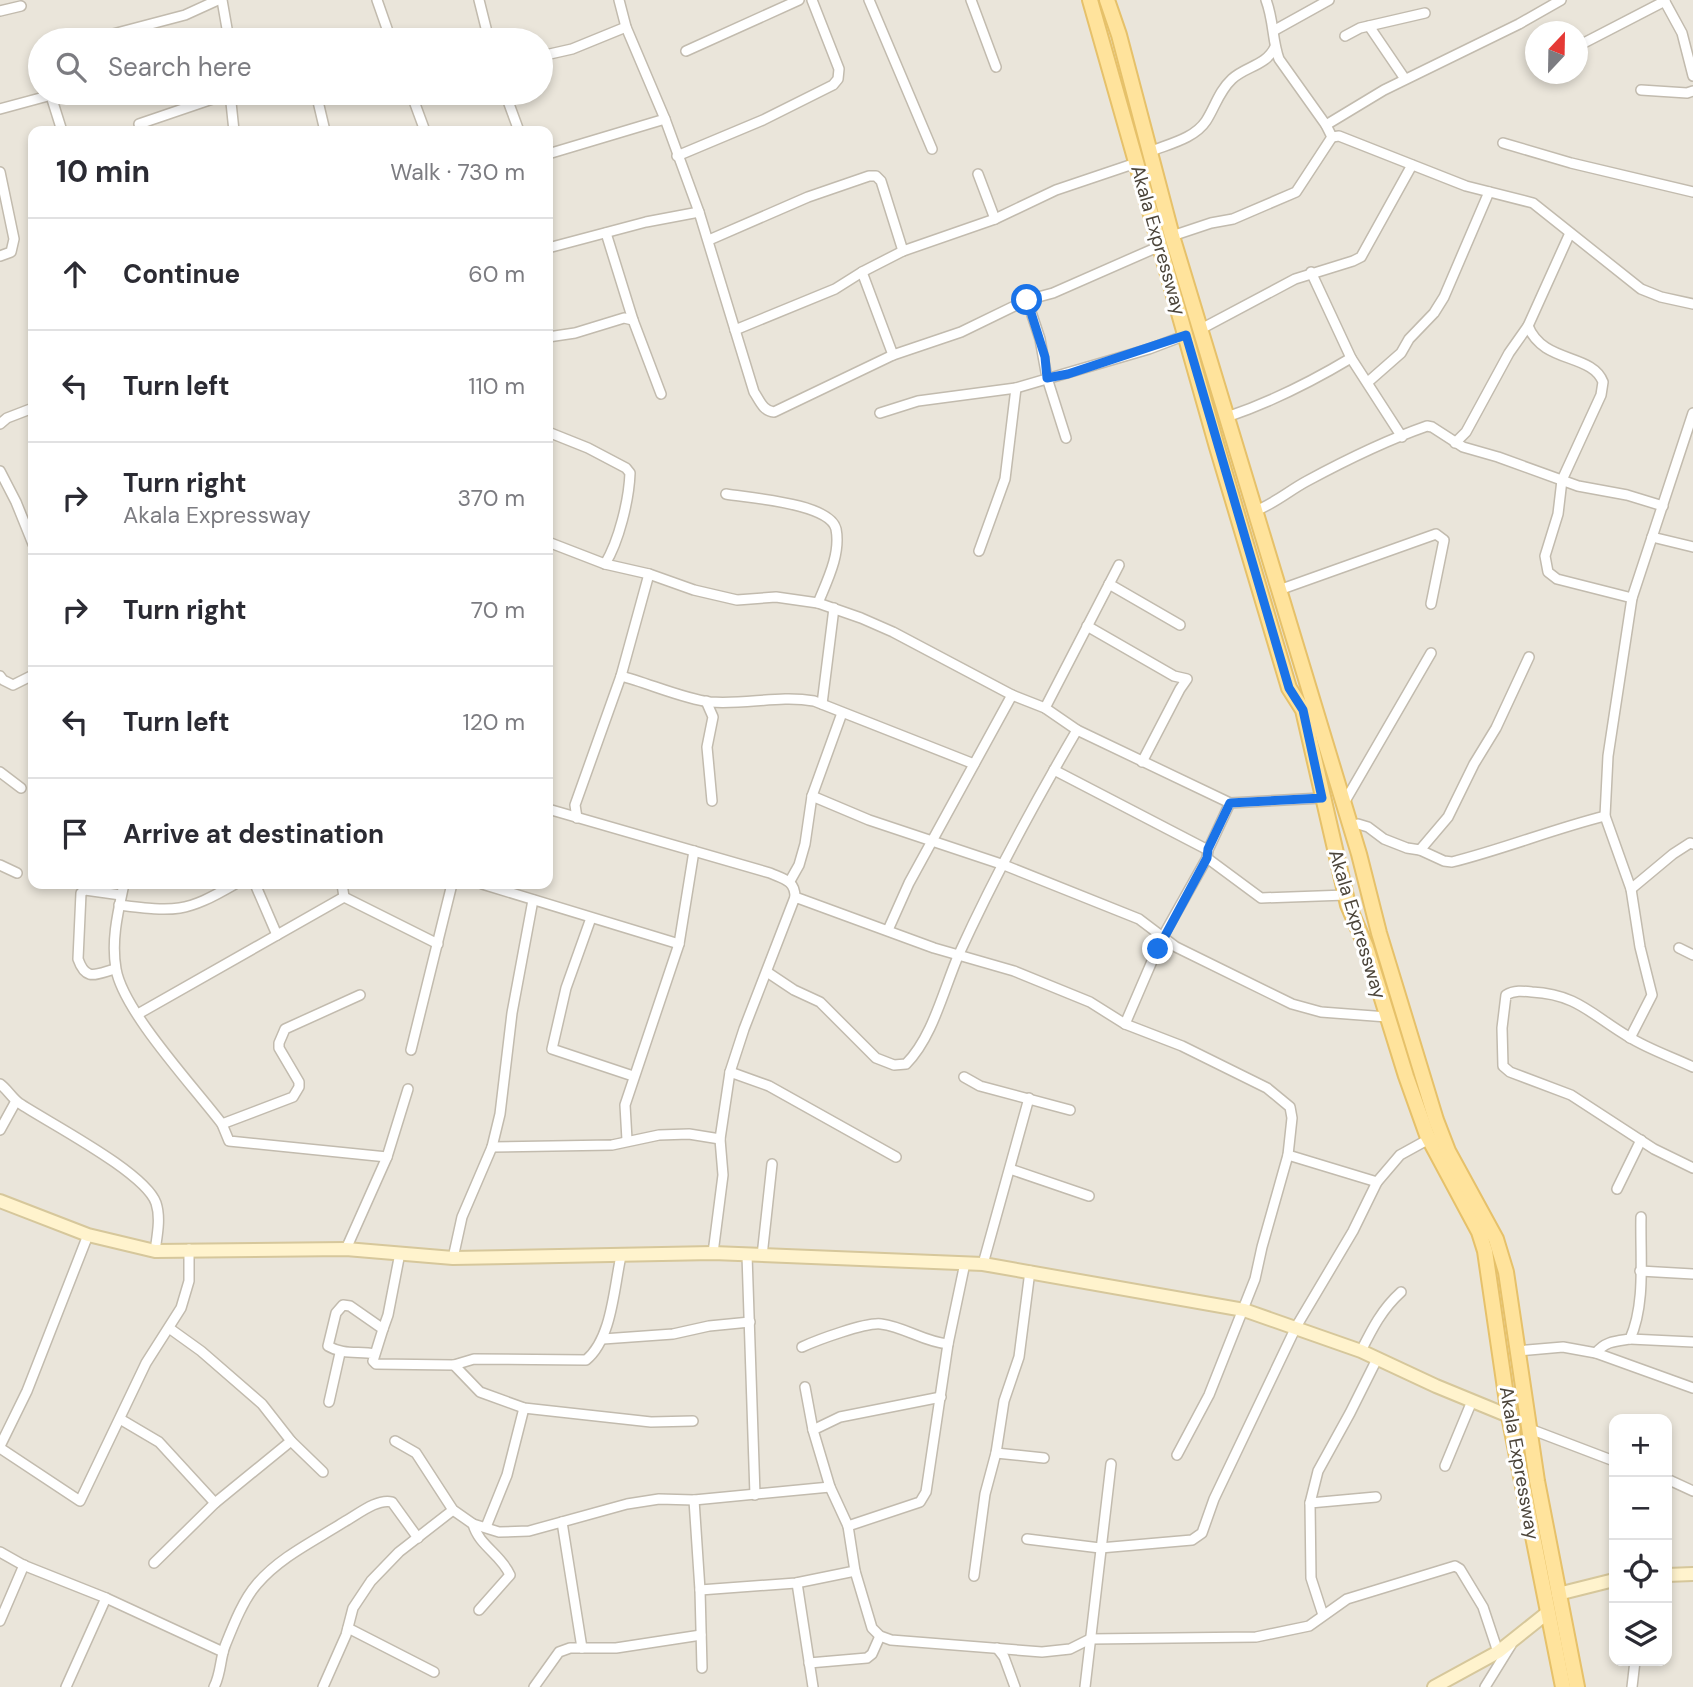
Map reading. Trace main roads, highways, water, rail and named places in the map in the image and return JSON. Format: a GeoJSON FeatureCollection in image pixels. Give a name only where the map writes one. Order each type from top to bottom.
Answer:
{"type":"FeatureCollection","features":[{"type":"Feature","properties":{"kind":"main road","name":"Akala Expressway"},"geometry":{"type":"LineString","coordinates":[[1090,0],[1289,688],[1303,710],[1347,900],[1366,947],[1406,1076],[1429,1139],[1479,1232],[1485,1251],[1509,1416],[1563,1687]]}},
{"type":"Feature","properties":{"kind":"main road","name":"Akala Expressway"},"geometry":{"type":"LineString","coordinates":[[1107,0],[1119,34],[1172,236],[1359,854],[1379,933],[1436,1120],[1448,1151],[1496,1239],[1506,1272],[1558,1594],[1577,1687]]}},
{"type":"Feature","properties":{"kind":"main road"},"geometry":{"type":"LineString","coordinates":[[1173,290],[1189,287]]}},
{"type":"Feature","properties":{"kind":"main road"},"geometry":{"type":"LineString","coordinates":[[1336,859],[1359,854]]}},
{"type":"Feature","properties":{"kind":"main road"},"geometry":{"type":"LineString","coordinates":[[1347,900],[1367,886]]}}]}
